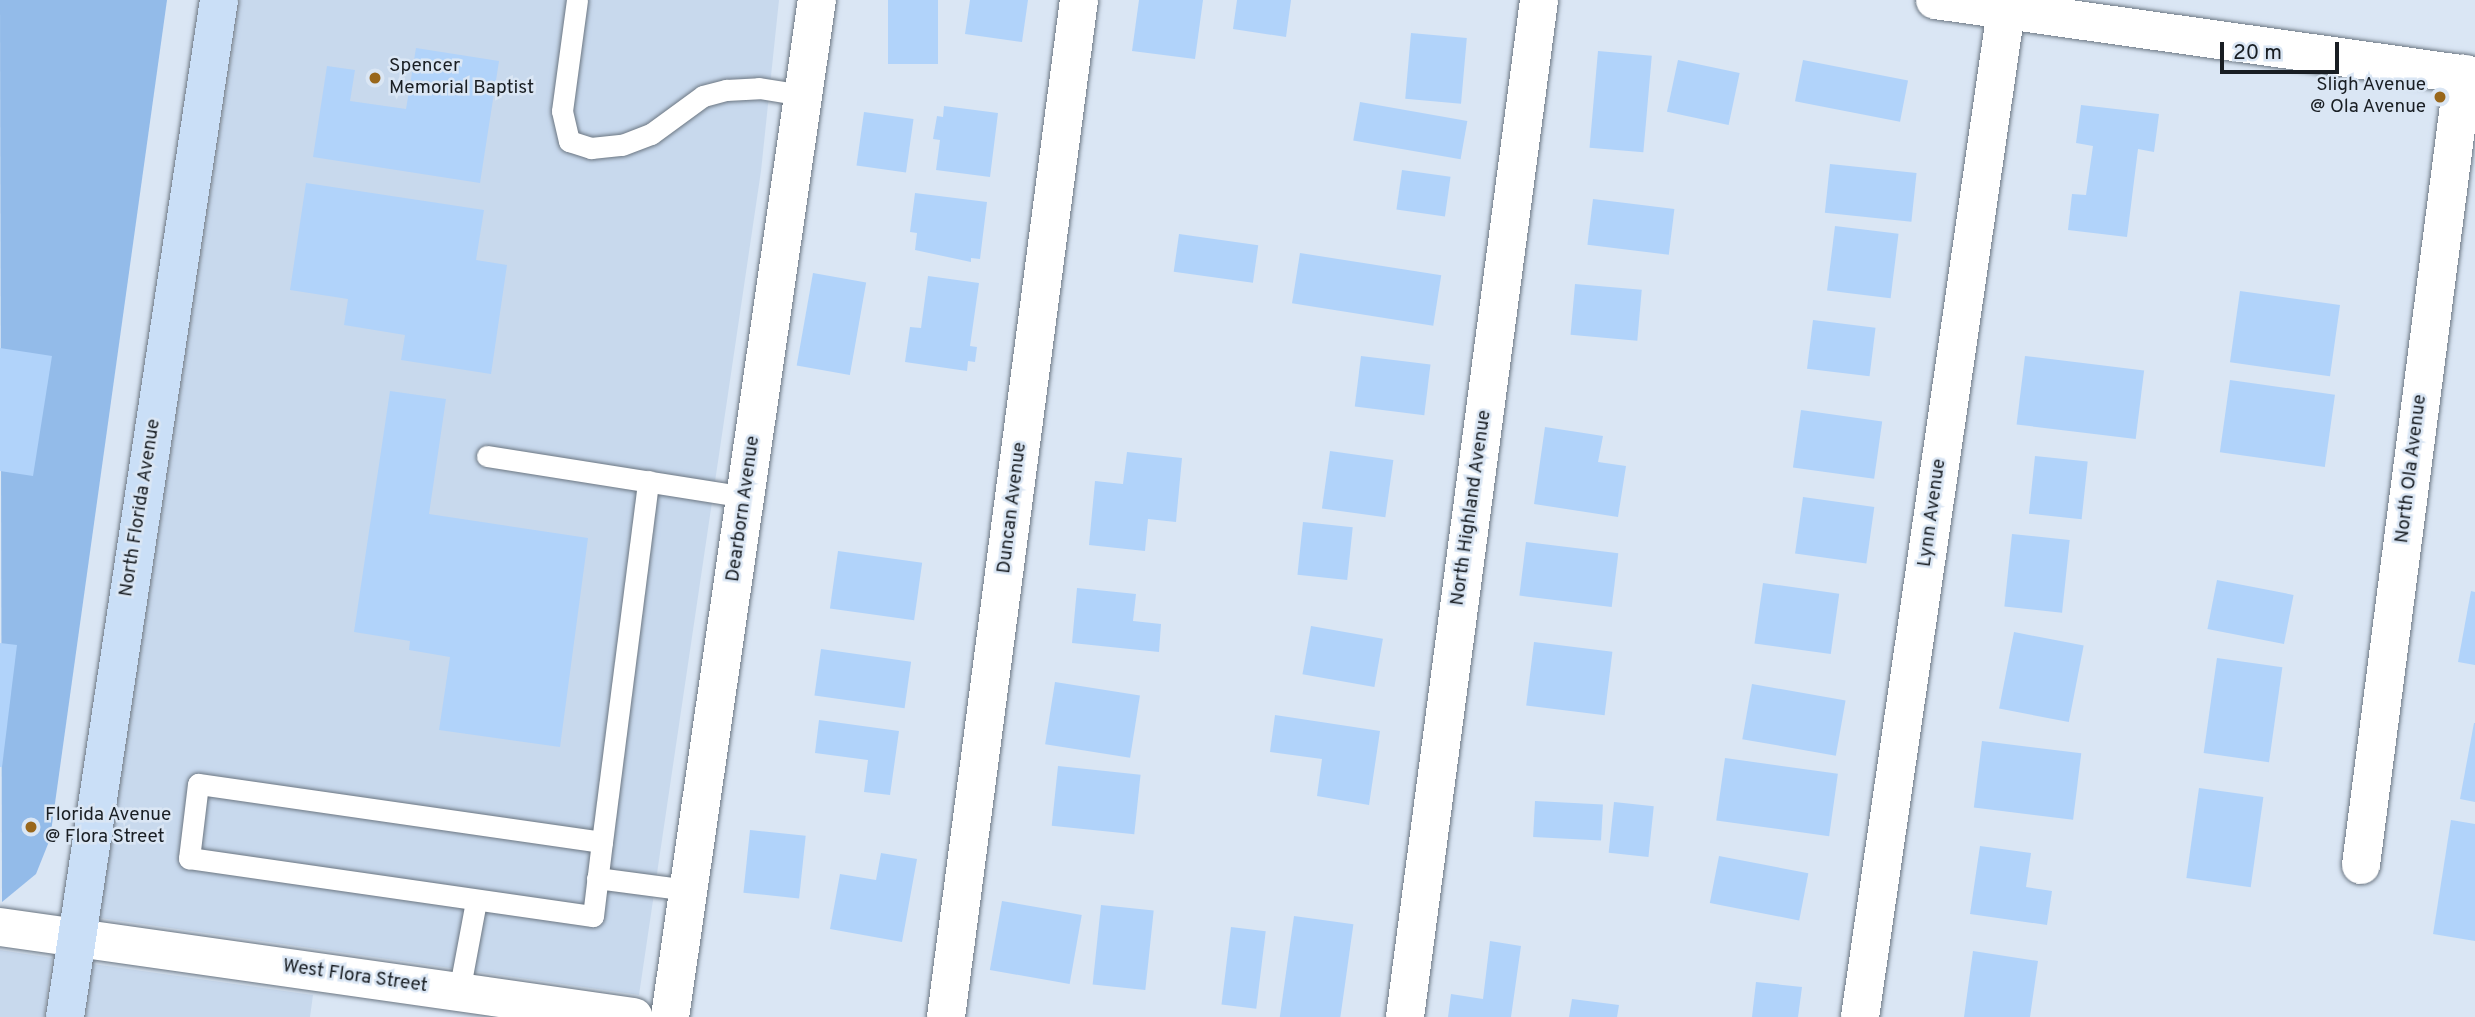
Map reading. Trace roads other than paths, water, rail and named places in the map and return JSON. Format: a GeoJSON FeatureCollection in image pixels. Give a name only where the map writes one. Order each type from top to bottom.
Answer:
{"type":"FeatureCollection","features":[{"type":"Feature","properties":{"kind":"main road","name":"North Florida Avenue"},"geometry":{"type":"LineString","coordinates":[[65,1017],[219,0]]}},
{"type":"Feature","properties":{"kind":"street","name":"Dearborn Avenue"},"geometry":{"type":"LineString","coordinates":[[670,1017],[817,0]]}},
{"type":"Feature","properties":{"kind":"street","name":"Duncan Avenue"},"geometry":{"type":"LineString","coordinates":[[946,1017],[1079,0]]}},
{"type":"Feature","properties":{"kind":"street","name":"North Highland Avenue"},"geometry":{"type":"LineString","coordinates":[[1405,1017],[1539,0]]}},
{"type":"Feature","properties":{"kind":"street"},"geometry":{"type":"LineString","coordinates":[[1935,0],[2469,75]]}},
{"type":"Feature","properties":{"kind":"street","name":"Lynn Avenue"},"geometry":{"type":"LineString","coordinates":[[1860,1017],[2006,10]]}},
{"type":"Feature","properties":{"kind":"street","name":"North Ola Avenue"},"geometry":{"type":"LineString","coordinates":[[2361,865],[2469,75]]}},
{"type":"Feature","properties":{"kind":"street","name":"West Flora Street"},"geometry":{"type":"LineString","coordinates":[[0,927],[634,1017]]}},
{"type":"Feature","properties":{"kind":"lane"},"geometry":{"type":"LineString","coordinates":[[577,0],[562,111],[569,141],[591,148],[622,145],[650,134],[703,96],[726,90],[759,88],[803,95]]}},
{"type":"Feature","properties":{"kind":"lane"},"geometry":{"type":"LineString","coordinates":[[487,456],[746,496]]}},
{"type":"Feature","properties":{"kind":"lane"},"geometry":{"type":"LineString","coordinates":[[602,842],[198,784],[189,858],[593,916],[648,481]]}},
{"type":"Feature","properties":{"kind":"lane"},"geometry":{"type":"LineString","coordinates":[[597,878],[688,890]]}},
{"type":"Feature","properties":{"kind":"lane"},"geometry":{"type":"LineString","coordinates":[[459,992],[476,901]]}},
{"type":"Feature","properties":{"kind":"place","name":"Spencer Memorial Baptist"},"geometry":{"type":"Point","coordinates":[375,78]}},
{"type":"Feature","properties":{"kind":"place","name":"Sligh Avenue @ Ola Avenue"},"geometry":{"type":"Point","coordinates":[2440,97]}},
{"type":"Feature","properties":{"kind":"place","name":"Florida Avenue @ Flora Street"},"geometry":{"type":"Point","coordinates":[31,827]}}]}
